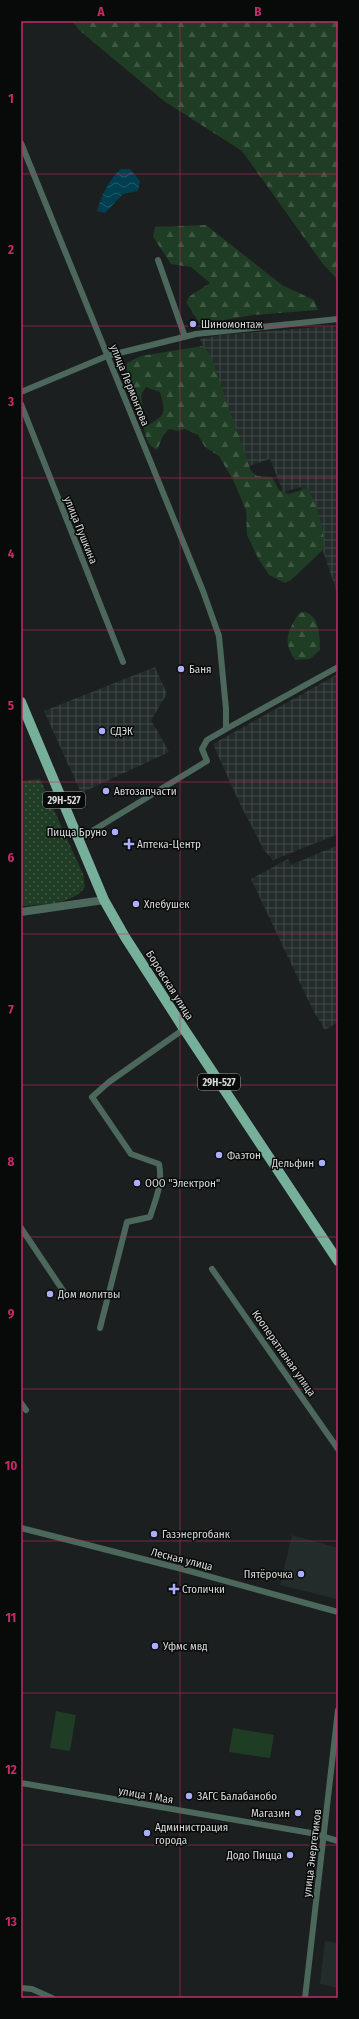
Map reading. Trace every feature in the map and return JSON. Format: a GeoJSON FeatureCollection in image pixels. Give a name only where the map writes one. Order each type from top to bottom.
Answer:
{"type":"FeatureCollection","features":[{"type":"Feature","properties":{"kind":"main road","name":"Боровская улица"},"geometry":{"type":"LineString","coordinates":[[21,702],[104,900],[125,937],[184,1029],[338,1261]]}},
{"type":"Feature","properties":{"kind":"street","name":"улица Лермонтова"},"geometry":{"type":"LineString","coordinates":[[21,143],[203,591],[219,636],[226,709],[226,730]]}},
{"type":"Feature","properties":{"kind":"street"},"geometry":{"type":"LineString","coordinates":[[158,260],[185,336]]}},
{"type":"Feature","properties":{"kind":"street"},"geometry":{"type":"LineString","coordinates":[[21,392],[107,356],[185,336],[338,319]]}},
{"type":"Feature","properties":{"kind":"street","name":"улица Пушкина"},"geometry":{"type":"LineString","coordinates":[[21,404],[123,662]]}},
{"type":"Feature","properties":{"kind":"street"},"geometry":{"type":"LineString","coordinates":[[79,839],[137,802],[207,761],[202,748],[207,740],[338,667]]}},
{"type":"Feature","properties":{"kind":"street"},"geometry":{"type":"LineString","coordinates":[[21,912],[104,900]]}},
{"type":"Feature","properties":{"kind":"street"},"geometry":{"type":"LineString","coordinates":[[100,1328],[127,1222],[150,1217],[160,1187],[161,1176],[159,1164],[130,1154],[92,1097],[109,1082],[184,1029]]}},
{"type":"Feature","properties":{"kind":"street"},"geometry":{"type":"LineString","coordinates":[[21,1228],[64,1292]]}},
{"type":"Feature","properties":{"kind":"street","name":"Кооперативная улица"},"geometry":{"type":"LineString","coordinates":[[212,1269],[338,1449]]}},
{"type":"Feature","properties":{"kind":"street"},"geometry":{"type":"LineString","coordinates":[[21,1403],[26,1410]]}},
{"type":"Feature","properties":{"kind":"street","name":"Лесная улица"},"geometry":{"type":"LineString","coordinates":[[21,1528],[182,1569],[338,1612]]}},
{"type":"Feature","properties":{"kind":"street","name":"улица Энергетиков"},"geometry":{"type":"LineString","coordinates":[[305,1998],[338,1710]]}},
{"type":"Feature","properties":{"kind":"street","name":"улица 1 Мая"},"geometry":{"type":"LineString","coordinates":[[21,1783],[324,1836],[338,1841]]}},
{"type":"Feature","properties":{"kind":"street"},"geometry":{"type":"LineString","coordinates":[[21,1988],[32,1989],[52,1998]]}},
{"type":"Feature","properties":{"kind":"shaded area"},"geometry":{"type":"Polygon","coordinates":[[[332,326],[338,331],[338,595],[301,487],[283,492],[270,459],[249,466],[200,339],[220,335],[332,326]]]}},
{"type":"Feature","properties":{"kind":"shaded area"},"geometry":{"type":"Polygon","coordinates":[[[155,667],[167,694],[151,720],[169,752],[81,793],[44,711],[155,667]]]}},
{"type":"Feature","properties":{"kind":"shaded area"},"geometry":{"type":"Polygon","coordinates":[[[338,674],[338,834],[273,860],[264,850],[239,802],[213,744],[338,674]]]}},
{"type":"Feature","properties":{"kind":"shaded area"},"geometry":{"type":"Polygon","coordinates":[[[338,845],[338,1022],[325,1030],[312,1008],[251,879],[288,859],[291,865],[338,845]]]}},
{"type":"Feature","properties":{"kind":"shaded area"},"geometry":{"type":"Polygon","coordinates":[[[292,1535],[338,1548],[337,1599],[280,1585],[292,1535]]]}},
{"type":"Feature","properties":{"kind":"shaded area"},"geometry":{"type":"Polygon","coordinates":[[[325,1941],[338,1943],[338,1988],[320,1984],[325,1941]]]}},
{"type":"Feature","properties":{"kind":"green space"},"geometry":{"type":"Polygon","coordinates":[[[72,21],[338,21],[338,280],[323,264],[242,151],[164,101],[79,30],[72,21]]]}},
{"type":"Feature","properties":{"kind":"green space"},"geometry":{"type":"Polygon","coordinates":[[[206,225],[282,285],[314,300],[318,310],[253,315],[200,324],[186,302],[190,296],[210,283],[191,267],[171,264],[153,237],[155,227],[206,225]]]}},
{"type":"Feature","properties":{"kind":"green space"},"geometry":{"type":"Polygon","coordinates":[[[202,346],[210,354],[251,471],[257,476],[272,477],[279,490],[289,494],[308,488],[315,503],[322,525],[324,549],[291,580],[285,583],[269,575],[259,560],[247,535],[246,510],[233,480],[219,456],[205,447],[198,435],[185,429],[177,431],[169,429],[163,436],[157,450],[149,444],[146,438],[144,428],[160,417],[163,411],[160,392],[146,387],[141,395],[144,416],[140,419],[129,384],[127,363],[141,356],[202,346]]]}},
{"type":"Feature","properties":{"kind":"green space"},"geometry":{"type":"Polygon","coordinates":[[[305,612],[310,614],[316,622],[319,633],[320,650],[310,659],[295,660],[289,647],[289,631],[299,613],[305,612]]]}},
{"type":"Feature","properties":{"kind":"green space"},"geometry":{"type":"Polygon","coordinates":[[[40,779],[83,874],[85,887],[72,898],[64,901],[21,906],[21,781],[40,779]]]}},
{"type":"Feature","properties":{"kind":"green space"},"geometry":{"type":"Polygon","coordinates":[[[56,1711],[76,1715],[70,1751],[50,1748],[56,1711]]]}},
{"type":"Feature","properties":{"kind":"green space"},"geometry":{"type":"Polygon","coordinates":[[[233,1728],[274,1735],[270,1758],[229,1752],[233,1728]]]}},
{"type":"Feature","properties":{"kind":"water"},"geometry":{"type":"Polygon","coordinates":[[[121,169],[130,169],[140,181],[138,191],[123,194],[105,213],[97,211],[106,188],[112,178],[121,169]]]}},
{"type":"Feature","properties":{"kind":"place","name":"Шиномонтаж"},"geometry":{"type":"Point","coordinates":[193,324]}},
{"type":"Feature","properties":{"kind":"place","name":"Баня"},"geometry":{"type":"Point","coordinates":[181,669]}},
{"type":"Feature","properties":{"kind":"place","name":"СДЭК"},"geometry":{"type":"Point","coordinates":[102,731]}},
{"type":"Feature","properties":{"kind":"place","name":"Автозапчасти"},"geometry":{"type":"Point","coordinates":[106,791]}},
{"type":"Feature","properties":{"kind":"place","name":"Пицца Бруно"},"geometry":{"type":"Point","coordinates":[115,832]}},
{"type":"Feature","properties":{"kind":"place","name":"Аптека-Центр"},"geometry":{"type":"Point","coordinates":[129,844]}},
{"type":"Feature","properties":{"kind":"place","name":"Хлебушек"},"geometry":{"type":"Point","coordinates":[136,904]}},
{"type":"Feature","properties":{"kind":"place","name":"Фаэтон"},"geometry":{"type":"Point","coordinates":[219,1155]}},
{"type":"Feature","properties":{"kind":"place","name":"Дельфин"},"geometry":{"type":"Point","coordinates":[322,1163]}},
{"type":"Feature","properties":{"kind":"place","name":"ООО \"Электрон\""},"geometry":{"type":"Point","coordinates":[137,1183]}},
{"type":"Feature","properties":{"kind":"place","name":"Дом молитвы"},"geometry":{"type":"Point","coordinates":[50,1294]}},
{"type":"Feature","properties":{"kind":"place","name":"Газэнергобанк"},"geometry":{"type":"Point","coordinates":[154,1534]}},
{"type":"Feature","properties":{"kind":"place","name":"Пятёрочка"},"geometry":{"type":"Point","coordinates":[301,1574]}},
{"type":"Feature","properties":{"kind":"place","name":"Столички"},"geometry":{"type":"Point","coordinates":[174,1589]}},
{"type":"Feature","properties":{"kind":"place","name":"Уфмс мвд"},"geometry":{"type":"Point","coordinates":[155,1646]}},
{"type":"Feature","properties":{"kind":"place","name":"ЗАГС Балабанобо"},"geometry":{"type":"Point","coordinates":[189,1796]}},
{"type":"Feature","properties":{"kind":"place","name":"Магазин"},"geometry":{"type":"Point","coordinates":[298,1813]}},
{"type":"Feature","properties":{"kind":"place","name":"Администрация города"},"geometry":{"type":"Point","coordinates":[147,1833]}},
{"type":"Feature","properties":{"kind":"place","name":"Додо Пицца"},"geometry":{"type":"Point","coordinates":[290,1855]}}]}
